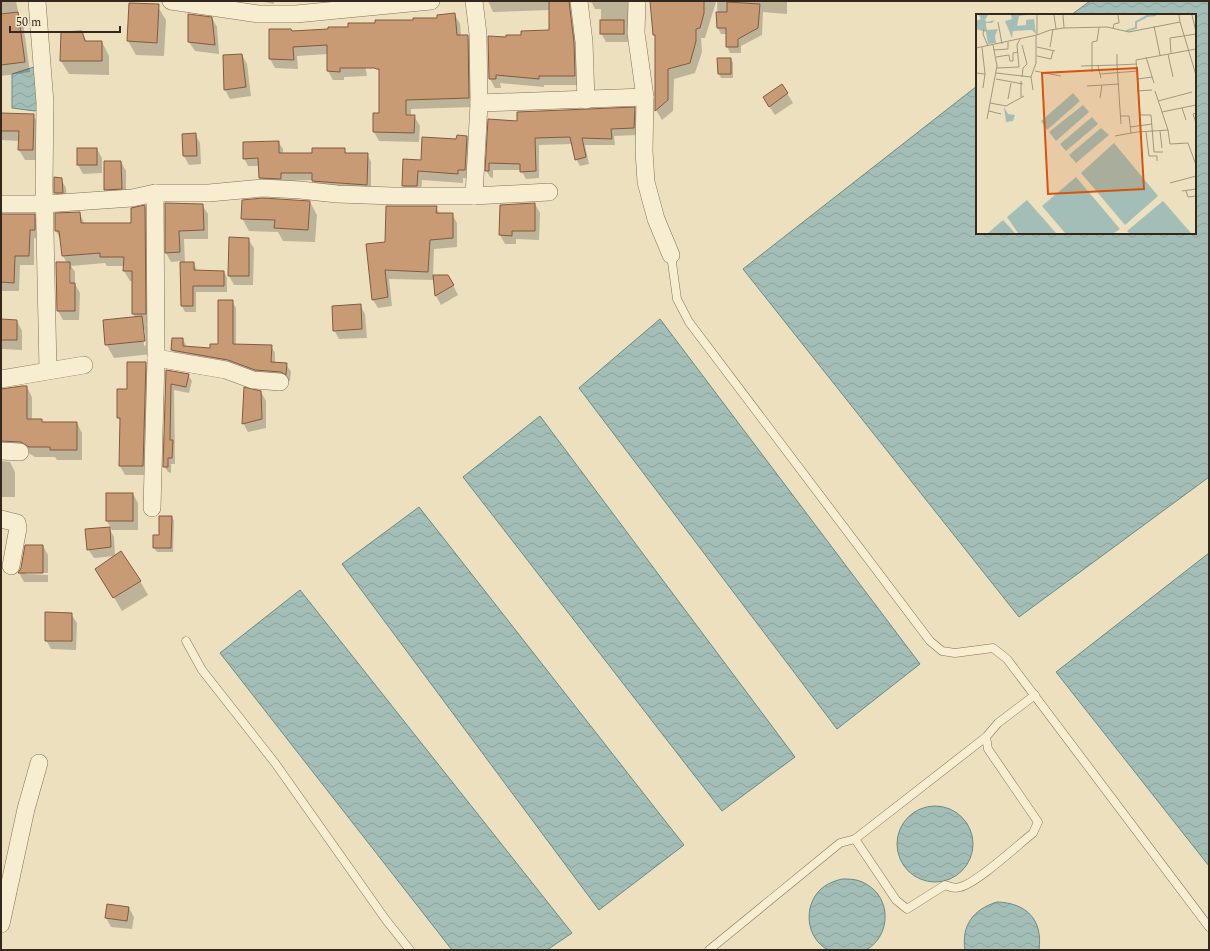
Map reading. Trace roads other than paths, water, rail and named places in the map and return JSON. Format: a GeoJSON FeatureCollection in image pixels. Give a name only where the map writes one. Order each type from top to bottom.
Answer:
{"type":"FeatureCollection","features":[{"type":"Feature","properties":{"kind":"street"},"geometry":{"type":"LineString","coordinates":[[37,1],[45,103],[48,370]]}},
{"type":"Feature","properties":{"kind":"street"},"geometry":{"type":"LineString","coordinates":[[172,1],[237,6],[258,14],[296,14],[431,1]]}},
{"type":"Feature","properties":{"kind":"street"},"geometry":{"type":"LineString","coordinates":[[474,1],[478,34],[478,103],[474,196]]}},
{"type":"Feature","properties":{"kind":"street"},"geometry":{"type":"LineString","coordinates":[[579,1],[584,42],[586,100]]}},
{"type":"Feature","properties":{"kind":"street"},"geometry":{"type":"LineString","coordinates":[[637,1],[636,34],[645,98],[644,151],[646,182],[656,219],[671,255]]}},
{"type":"Feature","properties":{"kind":"street"},"geometry":{"type":"LineString","coordinates":[[478,103],[645,98]]}},
{"type":"Feature","properties":{"kind":"street"},"geometry":{"type":"LineString","coordinates":[[1,204],[45,204],[132,198],[155,193],[209,193],[263,188],[337,194],[474,196],[549,192]]}},
{"type":"Feature","properties":{"kind":"street"},"geometry":{"type":"LineString","coordinates":[[152,508],[156,358],[155,193]]}},
{"type":"Feature","properties":{"kind":"street"},"geometry":{"type":"LineString","coordinates":[[156,358],[226,370],[258,381],[280,382]]}},
{"type":"Feature","properties":{"kind":"street"},"geometry":{"type":"LineString","coordinates":[[1,379],[84,365]]}},
{"type":"Feature","properties":{"kind":"street"},"geometry":{"type":"LineString","coordinates":[[1,451],[20,452]]}},
{"type":"Feature","properties":{"kind":"street"},"geometry":{"type":"LineString","coordinates":[[1,519],[17,524],[18,528],[11,566]]}},
{"type":"Feature","properties":{"kind":"street"},"geometry":{"type":"LineString","coordinates":[[1,924],[26,809],[39,763]]}},
{"type":"Feature","properties":{"kind":"lane"},"geometry":{"type":"LineString","coordinates":[[671,255],[677,299],[690,322],[930,641],[942,651],[954,653],[993,648],[1007,659],[1209,927]]}},
{"type":"Feature","properties":{"kind":"lane"},"geometry":{"type":"LineString","coordinates":[[186,641],[202,670],[275,763],[410,950]]}},
{"type":"Feature","properties":{"kind":"lane"},"geometry":{"type":"LineString","coordinates":[[709,950],[840,843],[855,839],[986,737],[998,723],[1035,696]]}},
{"type":"Feature","properties":{"kind":"lane"},"geometry":{"type":"LineString","coordinates":[[855,839],[896,900],[907,909],[918,903],[939,887],[945,885],[952,888],[960,888],[973,881],[1033,833],[1038,822],[988,749],[986,737]]}},
{"type":"Feature","properties":{"kind":"water"},"geometry":{"type":"Polygon","coordinates":[[[1090,1],[1209,1],[1209,477],[1019,617],[743,269],[976,87],[976,234],[1196,234],[1196,14],[1072,14],[1090,1]]]}},
{"type":"Feature","properties":{"kind":"water"},"geometry":{"type":"Polygon","coordinates":[[[34,67],[38,108],[35,111],[12,108],[12,74],[34,67]]]}},
{"type":"Feature","properties":{"kind":"water"},"geometry":{"type":"Polygon","coordinates":[[[660,319],[920,664],[837,729],[579,388],[660,319]]]}},
{"type":"Feature","properties":{"kind":"water"},"geometry":{"type":"Polygon","coordinates":[[[540,416],[795,757],[722,811],[463,477],[540,416]]]}},
{"type":"Feature","properties":{"kind":"water"},"geometry":{"type":"Polygon","coordinates":[[[419,507],[684,845],[599,910],[342,564],[419,507]]]}},
{"type":"Feature","properties":{"kind":"water"},"geometry":{"type":"Polygon","coordinates":[[[1209,553],[1209,866],[1056,672],[1209,553]]]}},
{"type":"Feature","properties":{"kind":"water"},"geometry":{"type":"Polygon","coordinates":[[[300,590],[572,933],[547,950],[452,950],[220,653],[300,590]]]}},
{"type":"Feature","properties":{"kind":"water"},"geometry":{"type":"Polygon","coordinates":[[[928,806],[942,806],[956,812],[967,823],[973,837],[973,851],[970,859],[962,871],[956,876],[942,882],[928,882],[914,876],[903,865],[897,851],[897,837],[903,823],[914,812],[928,806]]]}},
{"type":"Feature","properties":{"kind":"water"},"geometry":{"type":"Polygon","coordinates":[[[842,879],[857,880],[866,884],[874,890],[884,907],[884,927],[874,944],[866,950],[828,950],[815,938],[811,930],[809,913],[815,897],[825,886],[842,879]]]}},
{"type":"Feature","properties":{"kind":"water"},"geometry":{"type":"Polygon","coordinates":[[[997,902],[1017,906],[1031,915],[1038,930],[1040,939],[1039,950],[965,950],[965,933],[971,919],[982,909],[997,902]]]}}]}
